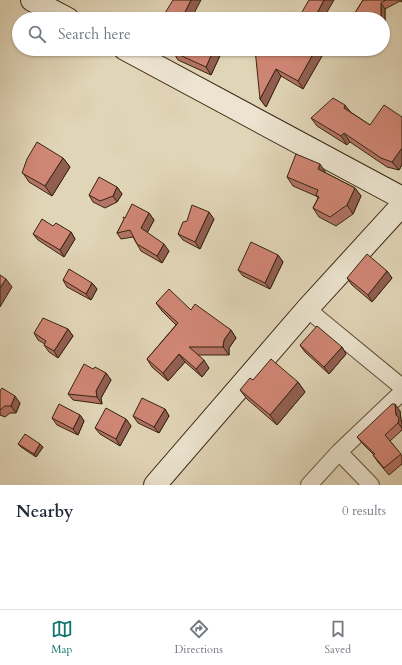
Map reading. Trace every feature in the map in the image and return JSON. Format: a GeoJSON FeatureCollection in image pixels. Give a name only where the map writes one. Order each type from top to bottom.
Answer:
{"type":"FeatureCollection","features":[{"type":"Feature","properties":{"kind":"street"},"geometry":{"type":"LineString","coordinates":[[32,0],[55,12]]}},
{"type":"Feature","properties":{"kind":"street"},"geometry":{"type":"LineString","coordinates":[[138,56],[402,198]]}},
{"type":"Feature","properties":{"kind":"street"},"geometry":{"type":"LineString","coordinates":[[155,485],[307,309],[402,205]]}},
{"type":"Feature","properties":{"kind":"street"},"geometry":{"type":"LineString","coordinates":[[307,309],[402,387]]}},
{"type":"Feature","properties":{"kind":"street"},"geometry":{"type":"LineString","coordinates":[[309,485],[339,452],[402,392]]}},
{"type":"Feature","properties":{"kind":"street"},"geometry":{"type":"LineString","coordinates":[[339,452],[371,485]]}},
{"type":"Feature","properties":{"kind":"building"},"geometry":{"type":"Polygon","coordinates":[[[173,0],[191,0],[185,12],[166,12],[173,0]]]}},
{"type":"Feature","properties":{"kind":"building"},"geometry":{"type":"Polygon","coordinates":[[[309,0],[324,0],[318,12],[302,12],[309,0]]]}},
{"type":"Feature","properties":{"kind":"building"},"geometry":{"type":"Polygon","coordinates":[[[363,0],[386,0],[381,3],[381,12],[356,12],[363,0]]]}},
{"type":"Feature","properties":{"kind":"building"},"geometry":{"type":"Polygon","coordinates":[[[182,56],[211,56],[206,67],[182,56]]]}},
{"type":"Feature","properties":{"kind":"building"},"geometry":{"type":"Polygon","coordinates":[[[256,56],[312,56],[298,81],[276,69],[260,99],[256,56]]]}},
{"type":"Feature","properties":{"kind":"building"},"geometry":{"type":"Polygon","coordinates":[[[333,98],[345,105],[344,108],[370,125],[384,105],[402,117],[402,148],[392,162],[381,158],[344,133],[341,136],[311,118],[333,98]]]}},
{"type":"Feature","properties":{"kind":"building"},"geometry":{"type":"Polygon","coordinates":[[[37,142],[63,158],[45,186],[22,173],[27,159],[37,142]]]}},
{"type":"Feature","properties":{"kind":"building"},"geometry":{"type":"Polygon","coordinates":[[[296,154],[320,164],[318,169],[355,188],[347,205],[330,217],[313,208],[319,197],[316,195],[318,190],[287,177],[296,154]]]}},
{"type":"Feature","properties":{"kind":"building"},"geometry":{"type":"Polygon","coordinates":[[[99,177],[117,187],[113,196],[100,201],[89,195],[99,177]]]}},
{"type":"Feature","properties":{"kind":"building"},"geometry":{"type":"Polygon","coordinates":[[[132,204],[149,213],[141,228],[164,244],[157,256],[137,244],[130,230],[117,233],[124,219],[123,217],[125,218],[132,204]]]}},
{"type":"Feature","properties":{"kind":"building"},"geometry":{"type":"Polygon","coordinates":[[[192,205],[209,212],[195,242],[178,234],[183,222],[187,221],[192,205]]]}},
{"type":"Feature","properties":{"kind":"building"},"geometry":{"type":"Polygon","coordinates":[[[42,219],[53,226],[56,223],[71,232],[60,250],[33,234],[42,219]]]}},
{"type":"Feature","properties":{"kind":"building"},"geometry":{"type":"Polygon","coordinates":[[[251,242],[278,255],[265,283],[238,270],[251,242]]]}},
{"type":"Feature","properties":{"kind":"building"},"geometry":{"type":"Polygon","coordinates":[[[367,254],[387,271],[368,295],[347,278],[367,254]]]}},
{"type":"Feature","properties":{"kind":"building"},"geometry":{"type":"Polygon","coordinates":[[[69,269],[92,283],[86,294],[63,280],[69,269]]]}},
{"type":"Feature","properties":{"kind":"building"},"geometry":{"type":"Polygon","coordinates":[[[0,275],[6,279],[0,288],[0,275]]]}},
{"type":"Feature","properties":{"kind":"building"},"geometry":{"type":"Polygon","coordinates":[[[169,289],[191,310],[195,304],[231,330],[224,340],[223,347],[189,347],[204,360],[196,369],[179,354],[163,373],[147,359],[178,323],[156,303],[169,289]]]}},
{"type":"Feature","properties":{"kind":"building"},"geometry":{"type":"Polygon","coordinates":[[[43,318],[68,329],[54,351],[44,345],[46,341],[34,333],[43,318]]]}},
{"type":"Feature","properties":{"kind":"building"},"geometry":{"type":"Polygon","coordinates":[[[317,326],[342,347],[324,367],[300,345],[317,326]]]}},
{"type":"Feature","properties":{"kind":"building"},"geometry":{"type":"Polygon","coordinates":[[[271,359],[298,382],[270,415],[240,390],[250,378],[253,380],[271,359]]]}},
{"type":"Feature","properties":{"kind":"building"},"geometry":{"type":"Polygon","coordinates":[[[84,364],[93,369],[95,367],[106,373],[96,391],[97,397],[68,394],[84,364]]]}},
{"type":"Feature","properties":{"kind":"building"},"geometry":{"type":"Polygon","coordinates":[[[2,388],[15,396],[11,406],[5,406],[0,410],[0,391],[2,388]]]}},
{"type":"Feature","properties":{"kind":"building"},"geometry":{"type":"Polygon","coordinates":[[[142,398],[165,409],[154,427],[133,416],[142,398]]]}},
{"type":"Feature","properties":{"kind":"building"},"geometry":{"type":"Polygon","coordinates":[[[59,404],[80,415],[73,429],[52,418],[59,404]]]}},
{"type":"Feature","properties":{"kind":"building"},"geometry":{"type":"Polygon","coordinates":[[[392,404],[395,404],[396,415],[399,418],[398,423],[385,435],[401,454],[384,468],[373,455],[375,454],[357,437],[392,404]]]}},
{"type":"Feature","properties":{"kind":"building"},"geometry":{"type":"Polygon","coordinates":[[[106,408],[126,419],[116,439],[95,428],[106,408]]]}},
{"type":"Feature","properties":{"kind":"building"},"geometry":{"type":"Polygon","coordinates":[[[25,434],[40,444],[34,454],[18,444],[25,434]]]}}]}
